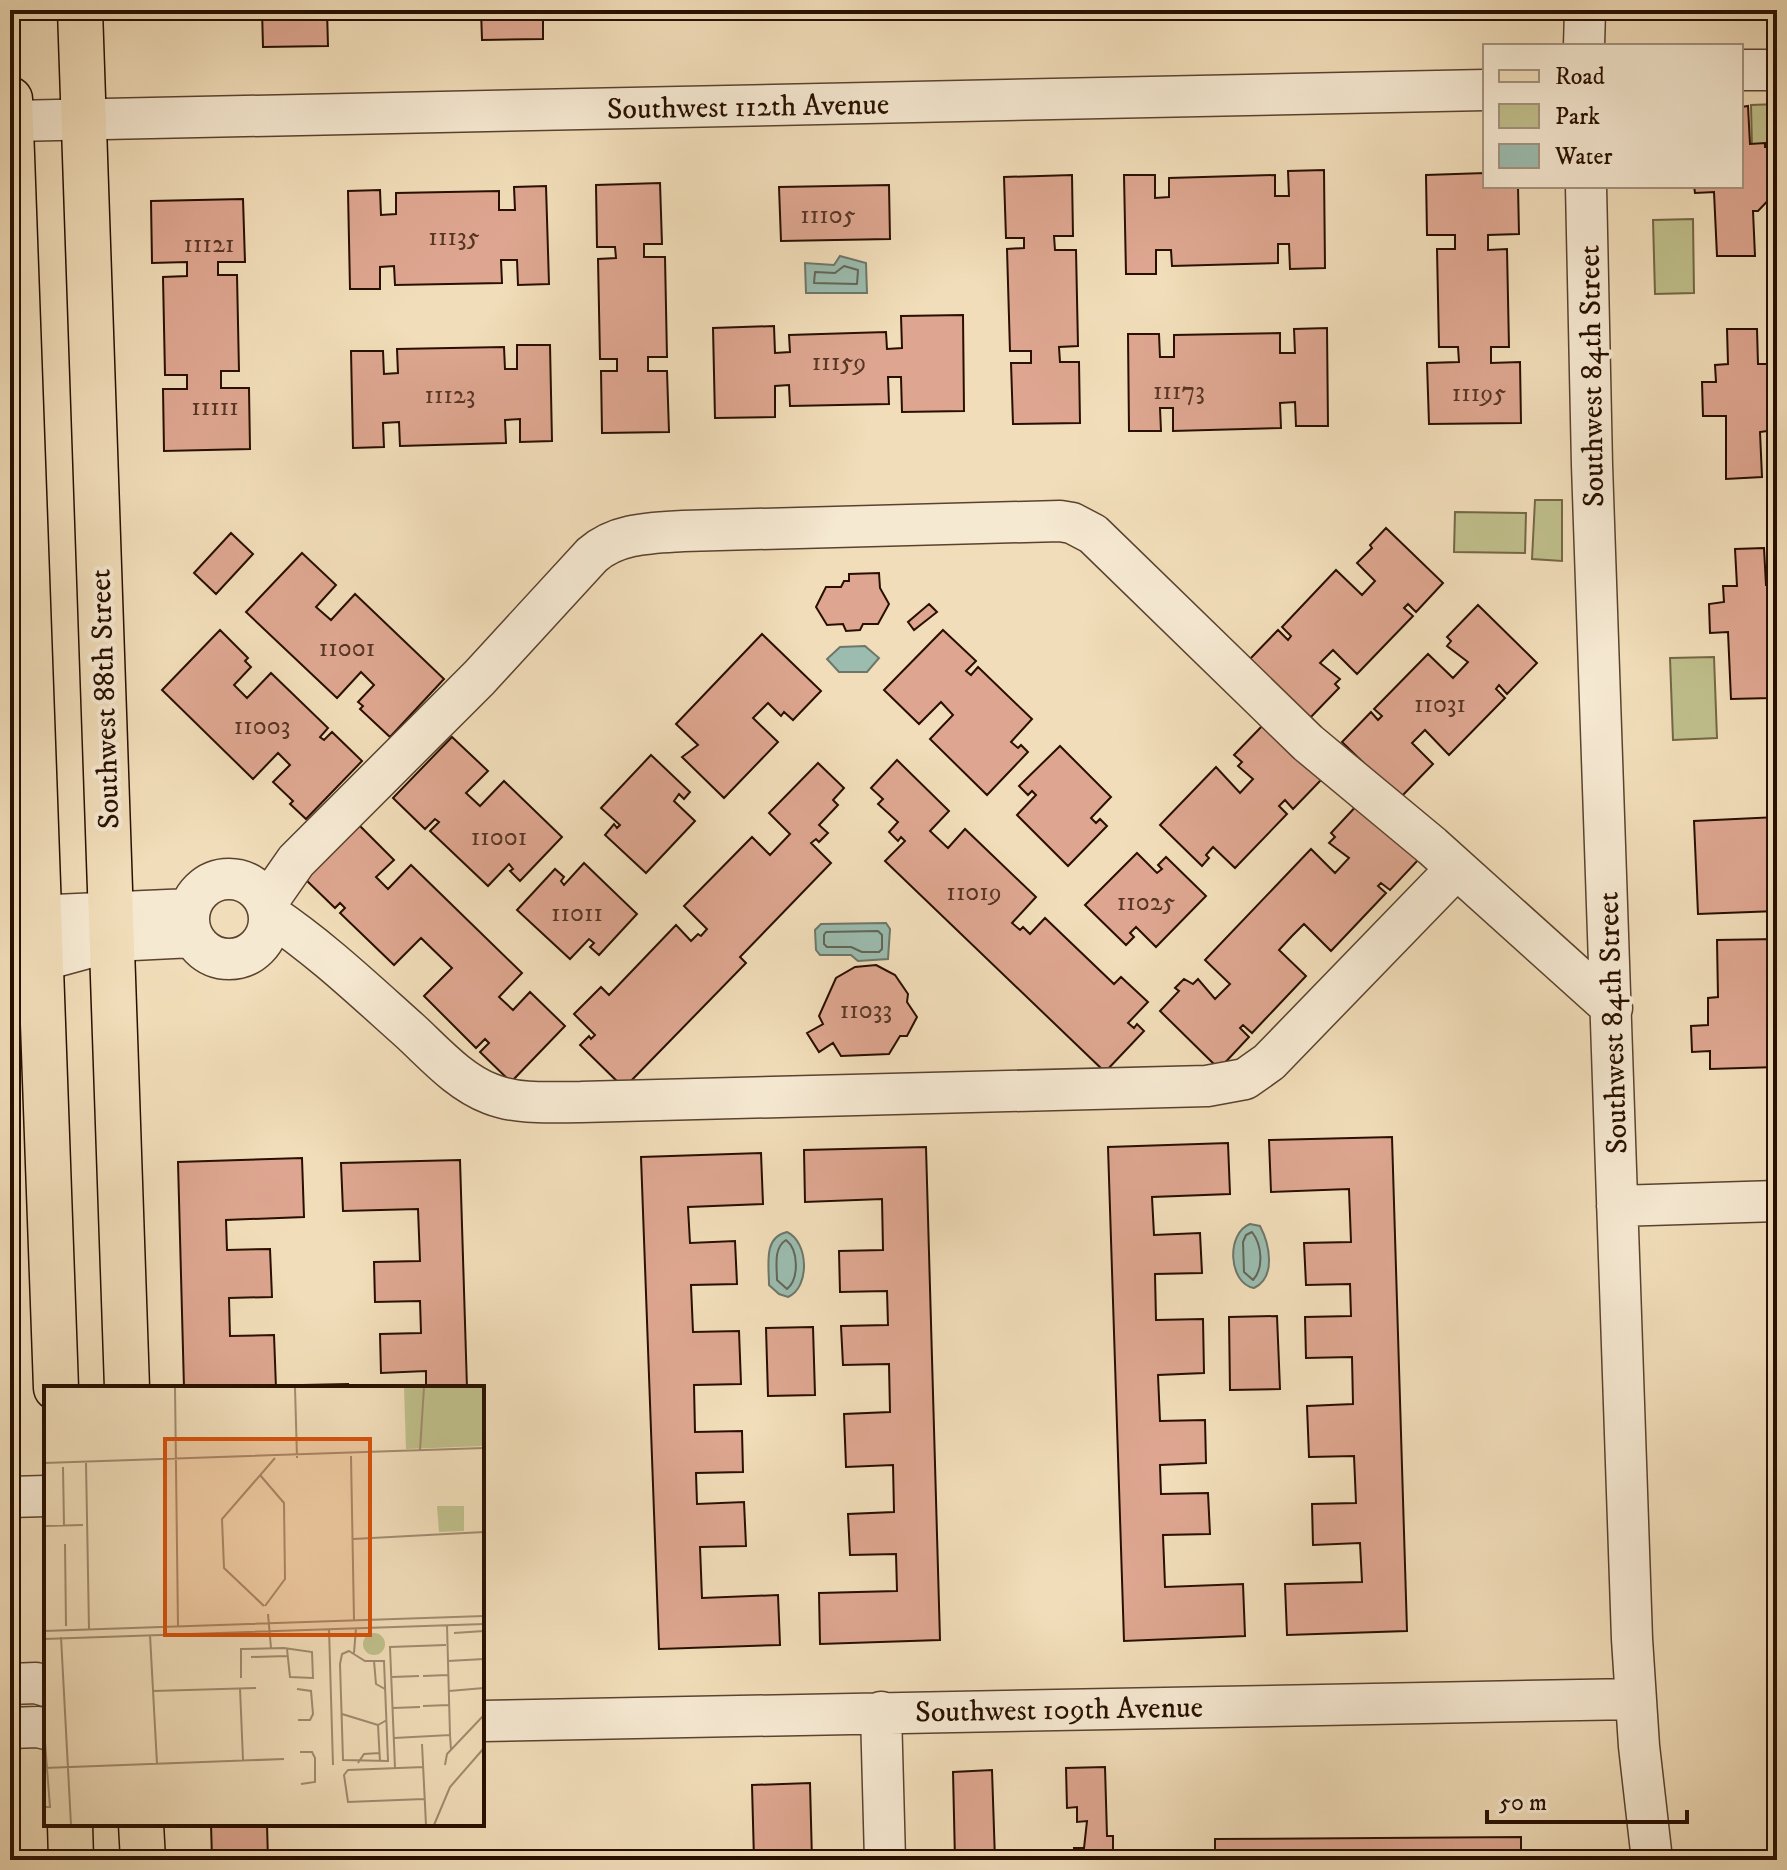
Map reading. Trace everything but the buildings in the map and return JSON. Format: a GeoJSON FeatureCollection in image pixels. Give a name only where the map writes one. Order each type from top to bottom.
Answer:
{"type":"FeatureCollection","features":[{"type":"Feature","properties":{"kind":"main road","name":"Southwest 88th Street"},"geometry":{"type":"LineString","coordinates":[[80,10],[127,1386]]}},
{"type":"Feature","properties":{"kind":"main road"},"geometry":{"type":"LineString","coordinates":[[10,99],[25,962],[56,1386]]}},
{"type":"Feature","properties":{"kind":"main road"},"geometry":{"type":"LineString","coordinates":[[70,1826],[71,1860]]}},
{"type":"Feature","properties":{"kind":"main road"},"geometry":{"type":"LineString","coordinates":[[141,1826],[143,1860]]}},
{"type":"Feature","properties":{"kind":"street"},"geometry":{"type":"LineString","coordinates":[[1584,44],[1585,10]]}},
{"type":"Feature","properties":{"kind":"street"},"geometry":{"type":"LineString","coordinates":[[1743,70],[1777,70]]}},
{"type":"Feature","properties":{"kind":"street","name":"Southwest 112th Avenue"},"geometry":{"type":"LineString","coordinates":[[11,121],[1483,90]]}},
{"type":"Feature","properties":{"kind":"street","name":"Southwest 84th Street"},"geometry":{"type":"LineString","coordinates":[[1586,188],[1592,447],[1635,1699],[1652,1860]]}},
{"type":"Feature","properties":{"kind":"street"},"geometry":{"type":"LineString","coordinates":[[1456,869],[1269,1062],[1245,1079],[1207,1086],[581,1102],[510,1100],[488,1093],[460,1075],[344,971],[268,909],[250,885],[239,879],[226,878],[203,888],[191,923],[210,955],[234,959],[257,949],[264,939],[268,909],[296,861],[479,678],[592,555],[609,543],[620,538],[657,532],[1060,521],[1072,523],[1093,534],[1308,743],[1432,846],[1612,1008]]}},
{"type":"Feature","properties":{"kind":"street"},"geometry":{"type":"LineString","coordinates":[[24,917],[112,927],[191,923]]}},
{"type":"Feature","properties":{"kind":"street"},"geometry":{"type":"LineString","coordinates":[[25,962],[112,927]]}},
{"type":"Feature","properties":{"kind":"street"},"geometry":{"type":"LineString","coordinates":[[1617,1206],[1777,1201]]}},
{"type":"Feature","properties":{"kind":"street"},"geometry":{"type":"LineString","coordinates":[[10,1497],[44,1496]]}},
{"type":"Feature","properties":{"kind":"street"},"geometry":{"type":"LineString","coordinates":[[10,1684],[44,1685]]}},
{"type":"Feature","properties":{"kind":"street","name":"Southwest 109th Avenue"},"geometry":{"type":"LineString","coordinates":[[484,1721],[1635,1699]]}},
{"type":"Feature","properties":{"kind":"street"},"geometry":{"type":"LineString","coordinates":[[881,1712],[885,1860]]}},
{"type":"Feature","properties":{"kind":"street"},"geometry":{"type":"LineString","coordinates":[[10,1728],[44,1729]]}},
{"type":"Feature","properties":{"kind":"green space"},"geometry":{"type":"Polygon","coordinates":[[[1777,104],[1777,146],[1752,147],[1751,105],[1777,104]]]}},
{"type":"Feature","properties":{"kind":"green space"},"geometry":{"type":"Polygon","coordinates":[[[1693,219],[1694,293],[1655,294],[1653,220],[1693,219]]]}},
{"type":"Feature","properties":{"kind":"green space"},"geometry":{"type":"Polygon","coordinates":[[[1535,500],[1562,500],[1562,561],[1532,559],[1535,500]]]}},
{"type":"Feature","properties":{"kind":"green space"},"geometry":{"type":"Polygon","coordinates":[[[1455,512],[1526,513],[1525,553],[1454,552],[1455,512]]]}},
{"type":"Feature","properties":{"kind":"green space"},"geometry":{"type":"Polygon","coordinates":[[[1714,657],[1717,738],[1673,740],[1670,658],[1714,657]]]}},
{"type":"Feature","properties":{"kind":"water"},"geometry":{"type":"Polygon","coordinates":[[[840,256],[866,263],[867,293],[806,293],[805,263],[834,265],[840,256]]]}},
{"type":"Feature","properties":{"kind":"water"},"geometry":{"type":"Polygon","coordinates":[[[865,646],[879,658],[867,672],[839,672],[827,659],[840,647],[865,646]]]}},
{"type":"Feature","properties":{"kind":"water"},"geometry":{"type":"Polygon","coordinates":[[[886,923],[890,929],[888,959],[858,961],[851,955],[820,955],[816,950],[815,930],[821,924],[886,923]]]}},
{"type":"Feature","properties":{"kind":"water"},"geometry":{"type":"Polygon","coordinates":[[[1250,1224],[1260,1226],[1269,1259],[1266,1276],[1254,1288],[1239,1277],[1233,1258],[1237,1237],[1250,1224]]]}},
{"type":"Feature","properties":{"kind":"water"},"geometry":{"type":"Polygon","coordinates":[[[787,1232],[800,1245],[804,1265],[800,1284],[788,1297],[769,1285],[768,1269],[774,1240],[787,1232]]]}}]}
